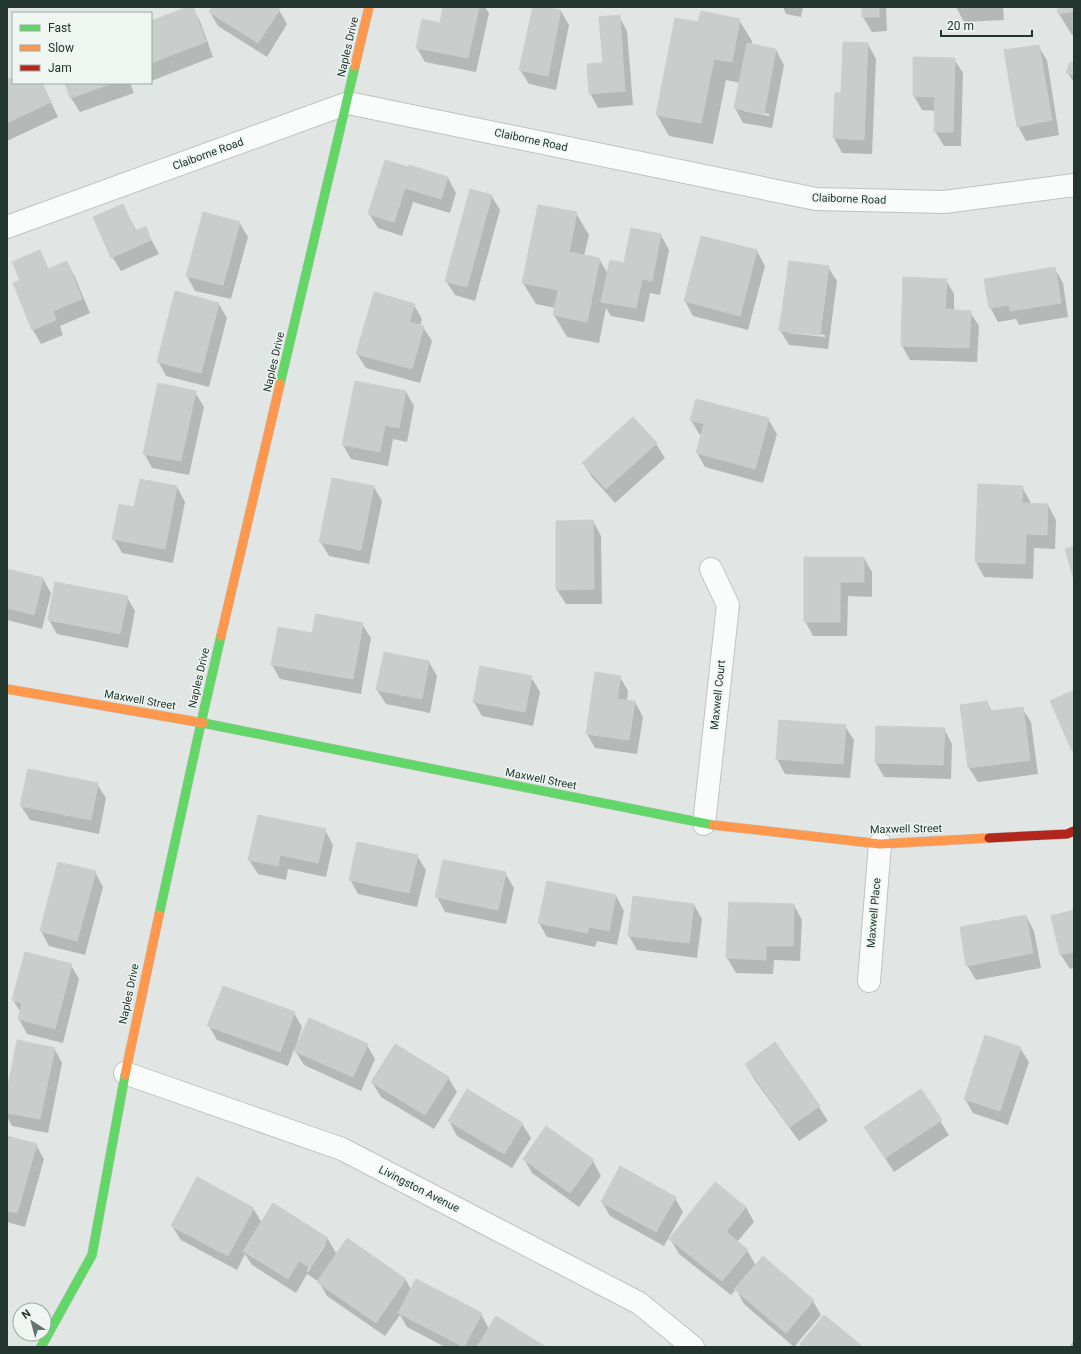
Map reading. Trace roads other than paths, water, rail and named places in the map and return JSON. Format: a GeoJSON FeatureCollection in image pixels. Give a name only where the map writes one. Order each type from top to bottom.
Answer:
{"type":"FeatureCollection","features":[{"type":"Feature","properties":{"kind":"street","name":"Naples Drive"},"geometry":{"type":"LineString","coordinates":[[41,1347],[92,1255],[125,1073],[201,723],[348,103],[369,7]]}},
{"type":"Feature","properties":{"kind":"street","name":"Claiborne Road"},"geometry":{"type":"LineString","coordinates":[[7,227],[348,103],[816,199],[944,202],[1074,185]]}},
{"type":"Feature","properties":{"kind":"street","name":"Maxwell Court"},"geometry":{"type":"LineString","coordinates":[[704,824],[728,605],[711,569]]}},
{"type":"Feature","properties":{"kind":"street","name":"Maxwell Street"},"geometry":{"type":"LineString","coordinates":[[7,689],[201,723],[704,824],[880,844],[1059,834],[1074,831]]}},
{"type":"Feature","properties":{"kind":"street","name":"Maxwell Place"},"geometry":{"type":"LineString","coordinates":[[869,981],[880,844]]}},
{"type":"Feature","properties":{"kind":"street","name":"Livingston Avenue"},"geometry":{"type":"LineString","coordinates":[[125,1073],[342,1149],[639,1303],[693,1347]]}}]}
